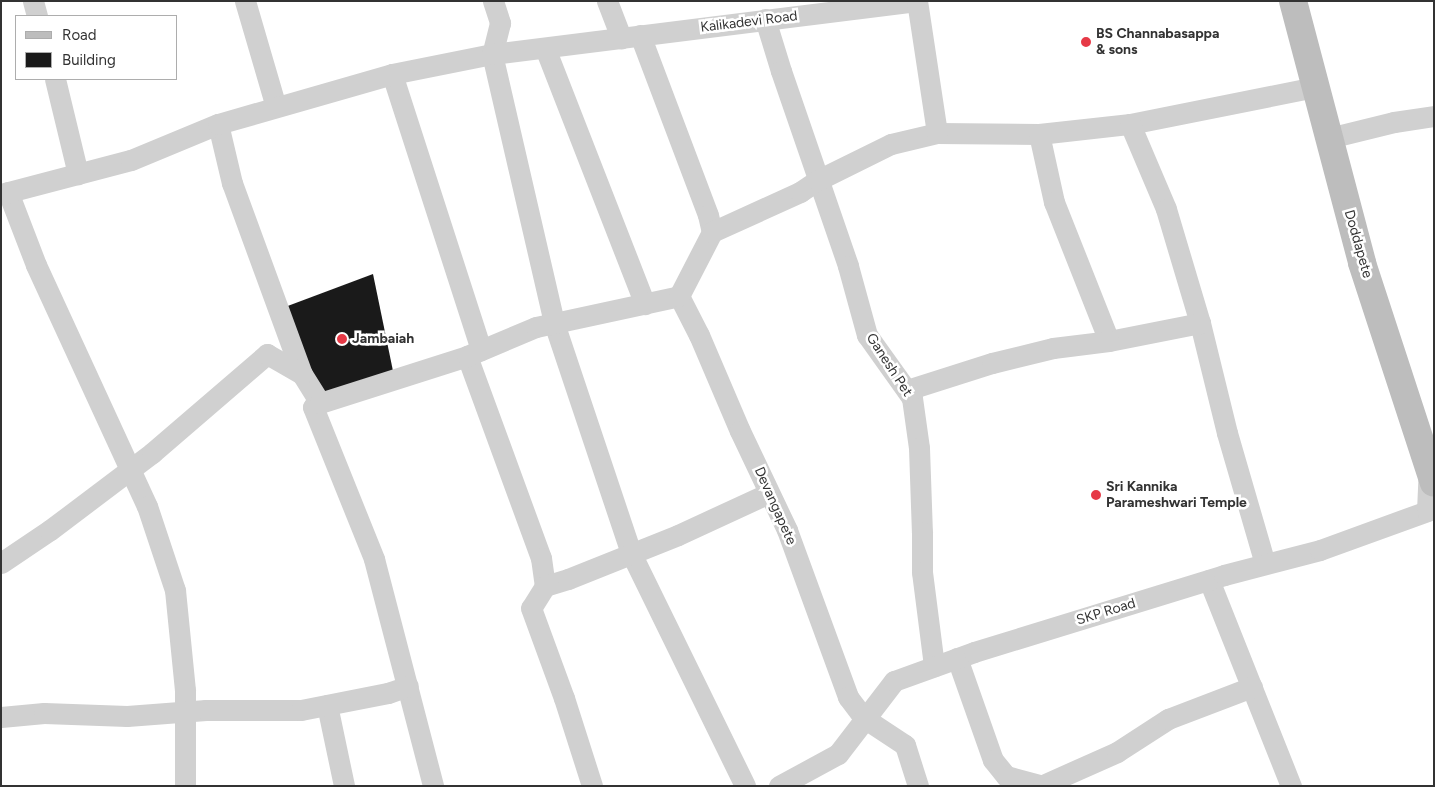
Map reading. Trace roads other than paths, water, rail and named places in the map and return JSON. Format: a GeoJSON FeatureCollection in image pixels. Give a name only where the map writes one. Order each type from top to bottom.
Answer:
{"type":"FeatureCollection","features":[{"type":"Feature","properties":{"kind":"street"},"geometry":{"type":"LineString","coordinates":[[32,1],[37,15]]}},
{"type":"Feature","properties":{"kind":"street"},"geometry":{"type":"LineString","coordinates":[[245,1],[276,107]]}},
{"type":"Feature","properties":{"kind":"street"},"geometry":{"type":"LineString","coordinates":[[493,1],[500,23],[492,54],[554,323],[631,553],[745,786]]}},
{"type":"Feature","properties":{"kind":"street"},"geometry":{"type":"LineString","coordinates":[[607,1],[630,37],[708,215],[712,232]]}},
{"type":"Feature","properties":{"kind":"street"},"geometry":{"type":"LineString","coordinates":[[917,1],[937,133]]}},
{"type":"Feature","properties":{"kind":"street","name":"Kalikadevi Road"},"geometry":{"type":"LineString","coordinates":[[5,193],[131,160],[218,124],[392,74],[492,54],[917,1]]}},
{"type":"Feature","properties":{"kind":"street","name":"Doddapete"},"geometry":{"type":"LineString","coordinates":[[1293,1],[1362,264],[1432,471]]}},
{"type":"Feature","properties":{"kind":"street","name":"Ganesh Pet"},"geometry":{"type":"LineString","coordinates":[[765,19],[848,266],[867,334],[912,398],[919,448],[922,572],[934,666]]}},
{"type":"Feature","properties":{"kind":"street"},"geometry":{"type":"LineString","coordinates":[[545,48],[645,304]]}},
{"type":"Feature","properties":{"kind":"street"},"geometry":{"type":"LineString","coordinates":[[392,74],[474,353],[541,558],[545,586],[531,608],[564,698],[592,786]]}},
{"type":"Feature","properties":{"kind":"street"},"geometry":{"type":"LineString","coordinates":[[55,80],[78,174]]}},
{"type":"Feature","properties":{"kind":"street"},"geometry":{"type":"LineString","coordinates":[[434,786],[374,560],[313,407],[320,403],[474,353],[536,327],[679,296],[712,232],[800,192],[818,180],[891,144],[937,133],[1039,134],[1130,124],[1316,87]]}},
{"type":"Feature","properties":{"kind":"street"},"geometry":{"type":"LineString","coordinates":[[1329,138],[1394,122],[1434,116]]}},
{"type":"Feature","properties":{"kind":"street"},"geometry":{"type":"LineString","coordinates":[[218,124],[232,183],[302,374],[320,403]]}},
{"type":"Feature","properties":{"kind":"street"},"geometry":{"type":"LineString","coordinates":[[1130,124],[1166,209],[1200,323],[1227,433],[1264,564]]}},
{"type":"Feature","properties":{"kind":"street"},"geometry":{"type":"LineString","coordinates":[[1039,134],[1054,202],[1109,341]]}},
{"type":"Feature","properties":{"kind":"street"},"geometry":{"type":"LineString","coordinates":[[5,193],[36,265],[147,506],[175,590],[185,690],[185,786]]}},
{"type":"Feature","properties":{"kind":"street","name":"Devangapete"},"geometry":{"type":"LineString","coordinates":[[679,296],[699,335],[787,530],[848,697],[864,718],[905,745],[918,786]]}},
{"type":"Feature","properties":{"kind":"street"},"geometry":{"type":"LineString","coordinates":[[907,390],[992,363],[1053,348],[1109,341],[1200,323]]}},
{"type":"Feature","properties":{"kind":"street"},"geometry":{"type":"LineString","coordinates":[[1,563],[131,470],[267,354],[302,374]]}},
{"type":"Feature","properties":{"kind":"street","name":"SKP Road"},"geometry":{"type":"LineString","coordinates":[[779,786],[838,754],[894,681],[957,658],[1209,580],[1320,550],[1427,511],[1432,471]]}},
{"type":"Feature","properties":{"kind":"street"},"geometry":{"type":"LineString","coordinates":[[545,586],[568,579],[694,528],[769,493]]}},
{"type":"Feature","properties":{"kind":"street"},"geometry":{"type":"LineString","coordinates":[[1209,580],[1291,786]]}},
{"type":"Feature","properties":{"kind":"street"},"geometry":{"type":"LineString","coordinates":[[957,658],[993,760],[1006,776],[1044,785],[1117,752],[1168,719],[1252,687]]}},
{"type":"Feature","properties":{"kind":"street"},"geometry":{"type":"LineString","coordinates":[[1,716],[44,713],[127,716],[185,711],[301,710],[388,693],[408,686]]}},
{"type":"Feature","properties":{"kind":"street"},"geometry":{"type":"LineString","coordinates":[[328,705],[344,786]]}},
{"type":"Feature","properties":{"kind":"place","name":"BS Channabasappa & sons"},"geometry":{"type":"Point","coordinates":[1086,42]}},
{"type":"Feature","properties":{"kind":"place","name":"Jambaiah"},"geometry":{"type":"Point","coordinates":[342,339]}},
{"type":"Feature","properties":{"kind":"place","name":"Sri Kannika Parameshwari Temple"},"geometry":{"type":"Point","coordinates":[1096,495]}}]}
